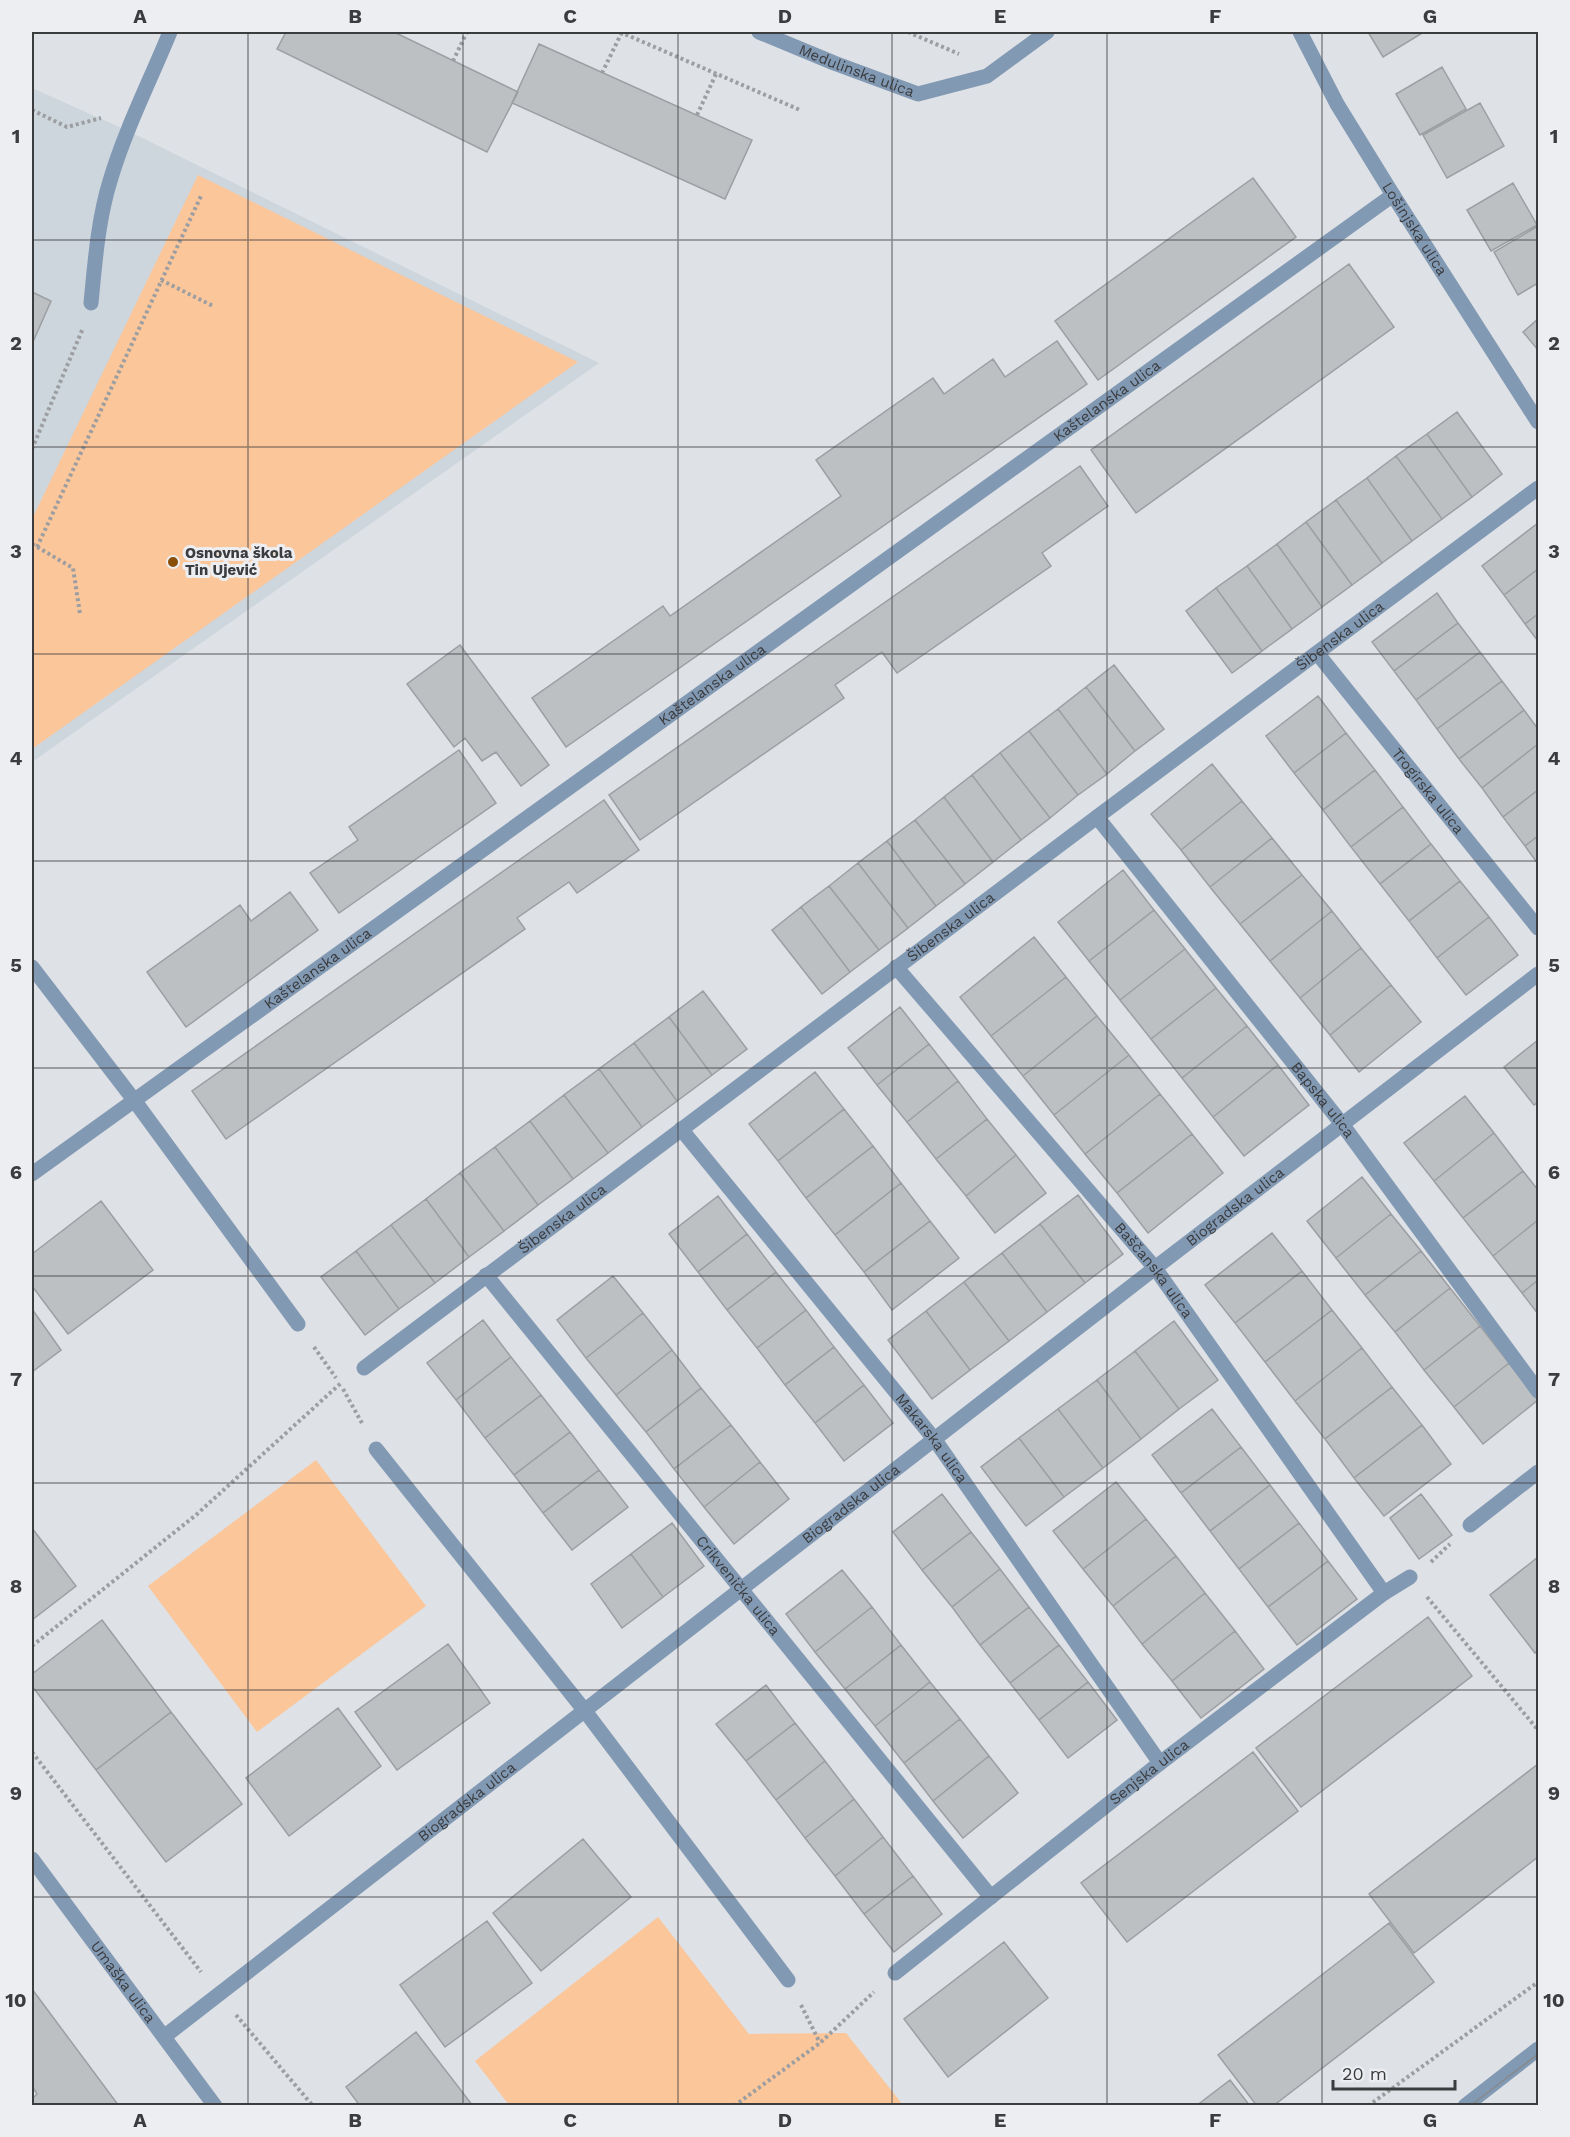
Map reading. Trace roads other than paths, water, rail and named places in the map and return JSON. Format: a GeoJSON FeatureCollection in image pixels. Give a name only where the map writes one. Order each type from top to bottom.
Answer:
{"type":"FeatureCollection","features":[{"type":"Feature","properties":{"kind":"street"},"geometry":{"type":"LineString","coordinates":[[91,303],[96,244],[110,182],[170,32]]}},
{"type":"Feature","properties":{"kind":"street","name":"Medulinska ulica"},"geometry":{"type":"LineString","coordinates":[[759,32],[918,94],[987,76],[1047,32]]}},
{"type":"Feature","properties":{"kind":"street","name":"Lošinjska ulica"},"geometry":{"type":"LineString","coordinates":[[1300,32],[1337,104],[1539,422]]}},
{"type":"Feature","properties":{"kind":"street","name":"Kaštelanska ulica"},"geometry":{"type":"LineString","coordinates":[[32,1174],[1393,195]]}},
{"type":"Feature","properties":{"kind":"street","name":"Šibenska ulica"},"geometry":{"type":"LineString","coordinates":[[364,1368],[1539,488]]}},
{"type":"Feature","properties":{"kind":"street","name":"Trogirska ulica"},"geometry":{"type":"LineString","coordinates":[[1317,653],[1539,928]]}},
{"type":"Feature","properties":{"kind":"street","name":"Bapska ulica"},"geometry":{"type":"LineString","coordinates":[[1097,817],[1342,1124],[1539,1391]]}},
{"type":"Feature","properties":{"kind":"street"},"geometry":{"type":"LineString","coordinates":[[32,968],[134,1100],[298,1324]]}},
{"type":"Feature","properties":{"kind":"street","name":"Baščanska ulica"},"geometry":{"type":"LineString","coordinates":[[896,968],[1155,1269],[1384,1593]]}},
{"type":"Feature","properties":{"kind":"street","name":"Biogradska ulica"},"geometry":{"type":"LineString","coordinates":[[165,2036],[1539,974]]}},
{"type":"Feature","properties":{"kind":"street","name":"Makarska ulica"},"geometry":{"type":"LineString","coordinates":[[681,1129],[935,1440],[1160,1763]]}},
{"type":"Feature","properties":{"kind":"street","name":"Crikvenička ulica"},"geometry":{"type":"LineString","coordinates":[[486,1275],[991,1897]]}},
{"type":"Feature","properties":{"kind":"street"},"geometry":{"type":"LineString","coordinates":[[376,1449],[585,1712],[788,1980]]}},
{"type":"Feature","properties":{"kind":"street"},"geometry":{"type":"LineString","coordinates":[[1470,1525],[1539,1472]]}},
{"type":"Feature","properties":{"kind":"street","name":"Senjska ulica"},"geometry":{"type":"LineString","coordinates":[[895,1973],[1160,1763],[1384,1593],[1410,1577]]}},
{"type":"Feature","properties":{"kind":"street","name":"Umaška ulica"},"geometry":{"type":"LineString","coordinates":[[32,1858],[215,2106]]}},
{"type":"Feature","properties":{"kind":"street"},"geometry":{"type":"LineString","coordinates":[[1465,2106],[1539,2049]]}},
{"type":"Feature","properties":{"kind":"tram line"},"geometry":{"type":"LineString","coordinates":[[1470,2106],[1538,2054]]}},
{"type":"Feature","properties":{"kind":"place","name":"Osnovna škola Tin Ujević"},"geometry":{"type":"Point","coordinates":[173,562]}}]}
